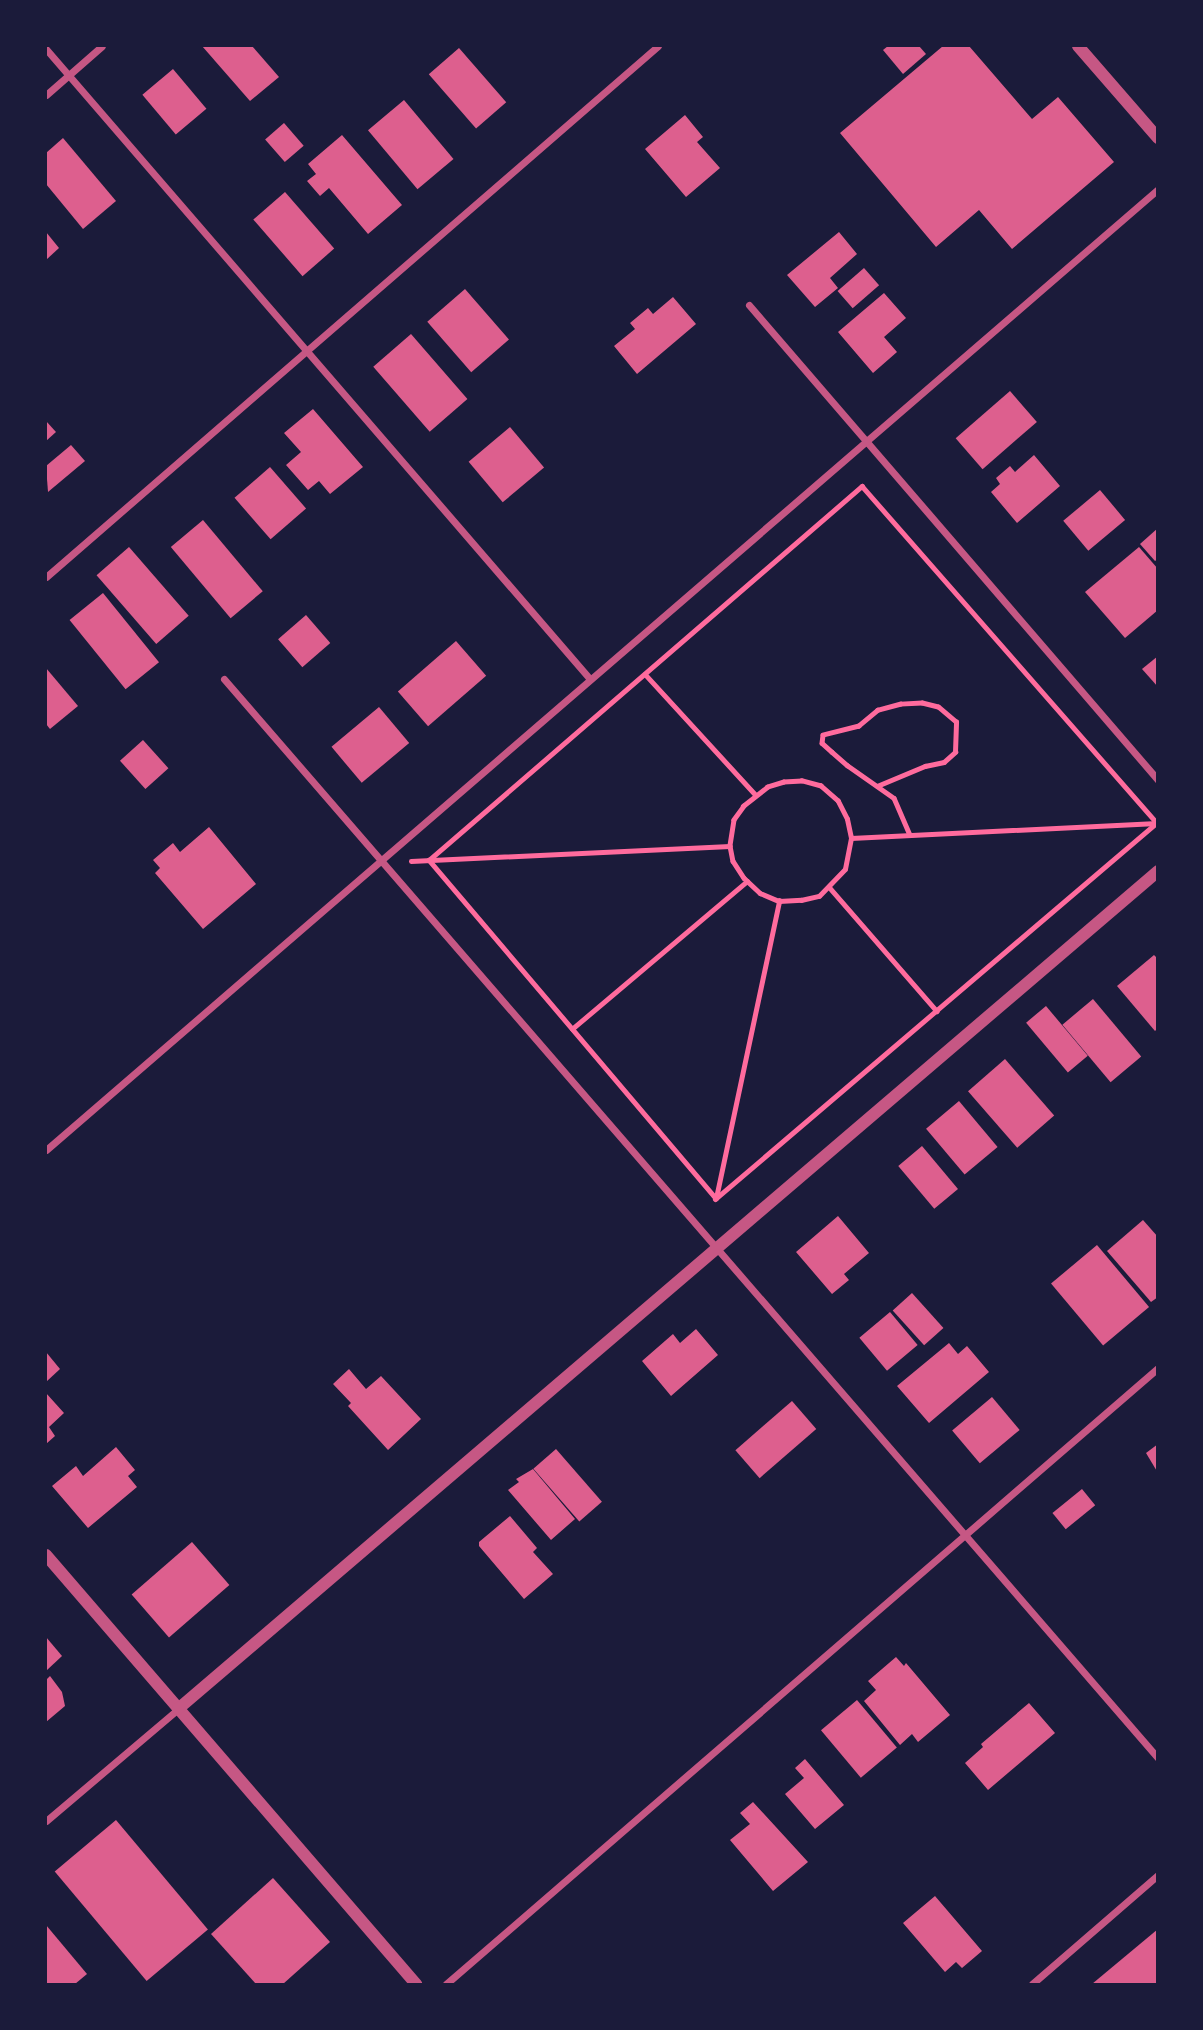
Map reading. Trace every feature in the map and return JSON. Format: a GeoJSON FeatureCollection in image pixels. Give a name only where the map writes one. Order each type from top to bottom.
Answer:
{"type":"FeatureCollection","features":[{"type":"Feature","properties":{"kind":"street"},"geometry":{"type":"LineString","coordinates":[[46,95],[102,46]]}},
{"type":"Feature","properties":{"kind":"street"},"geometry":{"type":"LineString","coordinates":[[46,577],[658,46]]}},
{"type":"Feature","properties":{"kind":"street"},"geometry":{"type":"LineString","coordinates":[[1078,46],[1157,138]]}},
{"type":"Feature","properties":{"kind":"street"},"geometry":{"type":"LineString","coordinates":[[46,49],[590,680]]}},
{"type":"Feature","properties":{"kind":"street"},"geometry":{"type":"LineString","coordinates":[[46,1150],[1157,189]]}},
{"type":"Feature","properties":{"kind":"street"},"geometry":{"type":"LineString","coordinates":[[749,304],[1157,780]]}},
{"type":"Feature","properties":{"kind":"street"},"geometry":{"type":"LineString","coordinates":[[224,679],[1157,1758]]}},
{"type":"Feature","properties":{"kind":"street"},"geometry":{"type":"LineString","coordinates":[[46,1821],[1157,871]]}},
{"type":"Feature","properties":{"kind":"street"},"geometry":{"type":"LineString","coordinates":[[446,1984],[1157,1367]]}},
{"type":"Feature","properties":{"kind":"street"},"geometry":{"type":"LineString","coordinates":[[46,1555],[416,1984]]}},
{"type":"Feature","properties":{"kind":"street"},"geometry":{"type":"LineString","coordinates":[[1032,1984],[1157,1875]]}},
{"type":"Feature","properties":{"kind":"path"},"geometry":{"type":"LineString","coordinates":[[429,860],[862,486],[1157,823]]}},
{"type":"Feature","properties":{"kind":"path"},"geometry":{"type":"LineString","coordinates":[[645,674],[756,795]]}},
{"type":"Feature","properties":{"kind":"path"},"geometry":{"type":"LineString","coordinates":[[877,786],[925,765],[944,762],[955,752],[956,722],[938,707],[922,703],[901,705],[878,710],[859,726],[822,735],[822,743],[877,786],[894,798],[910,835]]}},
{"type":"Feature","properties":{"kind":"path"},"geometry":{"type":"LineString","coordinates":[[802,781],[821,786],[838,802],[848,820],[850,838],[845,869],[830,888],[819,896],[801,900],[779,901],[760,893],[747,881],[733,861],[730,845],[734,820],[756,795],[768,787],[784,782],[802,781]]}},
{"type":"Feature","properties":{"kind":"path"},"geometry":{"type":"LineString","coordinates":[[850,838],[1157,823]]}},
{"type":"Feature","properties":{"kind":"path"},"geometry":{"type":"LineString","coordinates":[[716,1199],[1157,823]]}},
{"type":"Feature","properties":{"kind":"path"},"geometry":{"type":"LineString","coordinates":[[410,861],[730,845]]}},
{"type":"Feature","properties":{"kind":"path"},"geometry":{"type":"LineString","coordinates":[[429,860],[716,1199]]}},
{"type":"Feature","properties":{"kind":"path"},"geometry":{"type":"LineString","coordinates":[[572,1029],[747,881]]}},
{"type":"Feature","properties":{"kind":"path"},"geometry":{"type":"LineString","coordinates":[[830,888],[937,1011]]}},
{"type":"Feature","properties":{"kind":"path"},"geometry":{"type":"LineString","coordinates":[[716,1199],[779,901]]}},
{"type":"Feature","properties":{"kind":"building"},"geometry":{"type":"Polygon","coordinates":[[[202,46],[252,46],[279,77],[250,101],[202,46]]]}},
{"type":"Feature","properties":{"kind":"building"},"geometry":{"type":"Polygon","coordinates":[[[888,46],[919,46],[926,54],[903,74],[883,50],[888,46]]]}},
{"type":"Feature","properties":{"kind":"building"},"geometry":{"type":"Polygon","coordinates":[[[943,46],[969,46],[1032,119],[1058,97],[1114,162],[1012,249],[979,210],[936,247],[840,133],[943,46]]]}},
{"type":"Feature","properties":{"kind":"building"},"geometry":{"type":"Polygon","coordinates":[[[459,48],[506,102],[476,129],[429,74],[459,48]]]}},
{"type":"Feature","properties":{"kind":"building"},"geometry":{"type":"Polygon","coordinates":[[[173,69],[206,109],[176,135],[142,95],[173,69]]]}},
{"type":"Feature","properties":{"kind":"building"},"geometry":{"type":"Polygon","coordinates":[[[404,100],[453,159],[417,189],[368,130],[404,100]]]}},
{"type":"Feature","properties":{"kind":"building"},"geometry":{"type":"Polygon","coordinates":[[[685,115],[703,137],[697,142],[720,168],[686,197],[645,149],[685,115]]]}},
{"type":"Feature","properties":{"kind":"building"},"geometry":{"type":"Polygon","coordinates":[[[284,123],[304,146],[285,162],[265,139],[284,123]]]}},
{"type":"Feature","properties":{"kind":"building"},"geometry":{"type":"Polygon","coordinates":[[[342,135],[402,205],[368,234],[329,188],[320,196],[307,181],[316,174],[308,164],[342,135]]]}},
{"type":"Feature","properties":{"kind":"building"},"geometry":{"type":"Polygon","coordinates":[[[63,138],[116,201],[83,229],[46,184],[46,153],[63,138]]]}},
{"type":"Feature","properties":{"kind":"building"},"geometry":{"type":"Polygon","coordinates":[[[285,192],[334,249],[303,276],[253,220],[285,192]]]}},
{"type":"Feature","properties":{"kind":"building"},"geometry":{"type":"Polygon","coordinates":[[[46,232],[59,248],[46,260],[46,232]]]}},
{"type":"Feature","properties":{"kind":"building"},"geometry":{"type":"Polygon","coordinates":[[[839,232],[857,254],[830,278],[838,288],[815,307],[787,275],[839,232]]]}},
{"type":"Feature","properties":{"kind":"building"},"geometry":{"type":"Polygon","coordinates":[[[864,268],[879,285],[853,308],[838,291],[864,268]]]}},
{"type":"Feature","properties":{"kind":"building"},"geometry":{"type":"Polygon","coordinates":[[[465,289],[509,340],[471,372],[427,322],[465,289]]]}},
{"type":"Feature","properties":{"kind":"building"},"geometry":{"type":"Polygon","coordinates":[[[884,293],[906,318],[884,337],[897,352],[873,373],[838,332],[884,293]]]}},
{"type":"Feature","properties":{"kind":"building"},"geometry":{"type":"Polygon","coordinates":[[[673,297],[696,324],[637,374],[614,346],[635,329],[630,323],[648,308],[653,314],[673,297]]]}},
{"type":"Feature","properties":{"kind":"building"},"geometry":{"type":"Polygon","coordinates":[[[411,334],[467,399],[430,432],[373,367],[411,334]]]}},
{"type":"Feature","properties":{"kind":"building"},"geometry":{"type":"Polygon","coordinates":[[[1010,391],[1037,422],[983,469],[956,438],[1010,391]]]}},
{"type":"Feature","properties":{"kind":"building"},"geometry":{"type":"Polygon","coordinates":[[[313,409],[363,467],[330,494],[319,481],[308,490],[286,465],[301,452],[284,433],[313,409]]]}},
{"type":"Feature","properties":{"kind":"building"},"geometry":{"type":"Polygon","coordinates":[[[46,421],[56,432],[46,441],[46,421]]]}},
{"type":"Feature","properties":{"kind":"building"},"geometry":{"type":"Polygon","coordinates":[[[510,427],[544,468],[503,502],[469,462],[510,427]]]}},
{"type":"Feature","properties":{"kind":"building"},"geometry":{"type":"Polygon","coordinates":[[[71,445],[85,461],[48,492],[46,466],[71,445]]]}},
{"type":"Feature","properties":{"kind":"building"},"geometry":{"type":"Polygon","coordinates":[[[1034,455],[1060,486],[1017,523],[991,492],[1000,484],[996,478],[1010,466],[1015,472],[1034,455]]]}},
{"type":"Feature","properties":{"kind":"building"},"geometry":{"type":"Polygon","coordinates":[[[270,467],[306,509],[271,539],[235,498],[270,467]]]}},
{"type":"Feature","properties":{"kind":"building"},"geometry":{"type":"Polygon","coordinates":[[[1100,490],[1125,520],[1088,551],[1063,521],[1100,490]]]}},
{"type":"Feature","properties":{"kind":"building"},"geometry":{"type":"Polygon","coordinates":[[[203,520],[263,591],[231,618],[171,547],[203,520]]]}},
{"type":"Feature","properties":{"kind":"building"},"geometry":{"type":"Polygon","coordinates":[[[1158,528],[1158,559],[1155,561],[1140,544],[1158,528]]]}},
{"type":"Feature","properties":{"kind":"building"},"geometry":{"type":"Polygon","coordinates":[[[129,547],[189,616],[156,644],[97,575],[129,547]]]}},
{"type":"Feature","properties":{"kind":"building"},"geometry":{"type":"Polygon","coordinates":[[[1139,547],[1158,569],[1158,610],[1125,638],[1085,592],[1139,547]]]}},
{"type":"Feature","properties":{"kind":"building"},"geometry":{"type":"Polygon","coordinates":[[[103,593],[159,662],[126,689],[70,620],[103,593]]]}},
{"type":"Feature","properties":{"kind":"building"},"geometry":{"type":"Polygon","coordinates":[[[306,615],[330,643],[302,667],[278,639],[306,615]]]}},
{"type":"Feature","properties":{"kind":"building"},"geometry":{"type":"Polygon","coordinates":[[[456,641],[486,676],[428,726],[398,692],[456,641]]]}},
{"type":"Feature","properties":{"kind":"building"},"geometry":{"type":"Polygon","coordinates":[[[1158,656],[1158,687],[1142,669],[1158,656]]]}},
{"type":"Feature","properties":{"kind":"building"},"geometry":{"type":"Polygon","coordinates":[[[46,668],[78,706],[50,729],[46,724],[46,668]]]}},
{"type":"Feature","properties":{"kind":"building"},"geometry":{"type":"Polygon","coordinates":[[[379,707],[409,743],[362,783],[332,747],[379,707]]]}},
{"type":"Feature","properties":{"kind":"building"},"geometry":{"type":"Polygon","coordinates":[[[143,740],[168,768],[145,789],[120,761],[143,740]]]}},
{"type":"Feature","properties":{"kind":"building"},"geometry":{"type":"Polygon","coordinates":[[[209,827],[256,884],[203,929],[155,873],[160,868],[153,860],[173,843],[180,852],[209,827]]]}},
{"type":"Feature","properties":{"kind":"building"},"geometry":{"type":"Polygon","coordinates":[[[1154,955],[1158,959],[1158,1028],[1155,1031],[1117,986],[1154,955]]]}},
{"type":"Feature","properties":{"kind":"building"},"geometry":{"type":"Polygon","coordinates":[[[1093,999],[1141,1056],[1111,1082],[1062,1025],[1093,999]]]}},
{"type":"Feature","properties":{"kind":"building"},"geometry":{"type":"Polygon","coordinates":[[[1046,1006],[1088,1056],[1068,1073],[1026,1023],[1046,1006]]]}},
{"type":"Feature","properties":{"kind":"building"},"geometry":{"type":"Polygon","coordinates":[[[1005,1059],[1054,1116],[1017,1148],[968,1091],[1005,1059]]]}},
{"type":"Feature","properties":{"kind":"building"},"geometry":{"type":"Polygon","coordinates":[[[959,1101],[998,1147],[965,1175],[926,1129],[959,1101]]]}},
{"type":"Feature","properties":{"kind":"building"},"geometry":{"type":"Polygon","coordinates":[[[922,1146],[958,1189],[934,1209],[898,1166],[922,1146]]]}},
{"type":"Feature","properties":{"kind":"building"},"geometry":{"type":"Polygon","coordinates":[[[838,1216],[869,1253],[844,1274],[849,1280],[832,1294],[796,1252],[838,1216]]]}},
{"type":"Feature","properties":{"kind":"building"},"geometry":{"type":"Polygon","coordinates":[[[1143,1220],[1158,1237],[1158,1297],[1151,1302],[1107,1251],[1143,1220]]]}},
{"type":"Feature","properties":{"kind":"building"},"geometry":{"type":"Polygon","coordinates":[[[1097,1245],[1149,1307],[1103,1346],[1051,1284],[1097,1245]]]}},
{"type":"Feature","properties":{"kind":"building"},"geometry":{"type":"Polygon","coordinates":[[[912,1293],[943,1328],[924,1345],[893,1310],[912,1293]]]}},
{"type":"Feature","properties":{"kind":"building"},"geometry":{"type":"Polygon","coordinates":[[[890,1312],[918,1345],[887,1371],[859,1338],[890,1312]]]}},
{"type":"Feature","properties":{"kind":"building"},"geometry":{"type":"Polygon","coordinates":[[[696,1329],[718,1355],[671,1396],[642,1361],[673,1334],[680,1343],[696,1329]]]}},
{"type":"Feature","properties":{"kind":"building"},"geometry":{"type":"Polygon","coordinates":[[[949,1343],[958,1354],[967,1346],[989,1372],[929,1423],[897,1386],[949,1343]]]}},
{"type":"Feature","properties":{"kind":"building"},"geometry":{"type":"Polygon","coordinates":[[[46,1352],[60,1369],[46,1382],[46,1352]]]}},
{"type":"Feature","properties":{"kind":"building"},"geometry":{"type":"Polygon","coordinates":[[[349,1369],[366,1389],[381,1376],[421,1419],[388,1450],[348,1406],[351,1403],[333,1384],[349,1369]]]}},
{"type":"Feature","properties":{"kind":"building"},"geometry":{"type":"Polygon","coordinates":[[[46,1393],[64,1413],[49,1427],[55,1436],[46,1444],[46,1393]]]}},
{"type":"Feature","properties":{"kind":"building"},"geometry":{"type":"Polygon","coordinates":[[[992,1397],[1020,1430],[980,1463],[952,1430],[992,1397]]]}},
{"type":"Feature","properties":{"kind":"building"},"geometry":{"type":"Polygon","coordinates":[[[792,1401],[816,1429],[760,1478],[735,1450],[792,1401]]]}},
{"type":"Feature","properties":{"kind":"building"},"geometry":{"type":"Polygon","coordinates":[[[1158,1444],[1158,1473],[1146,1453],[1158,1444]]]}},
{"type":"Feature","properties":{"kind":"building"},"geometry":{"type":"Polygon","coordinates":[[[116,1447],[135,1470],[128,1476],[137,1487],[88,1528],[52,1486],[76,1466],[83,1476],[116,1447]]]}},
{"type":"Feature","properties":{"kind":"building"},"geometry":{"type":"Polygon","coordinates":[[[556,1449],[602,1502],[579,1522],[533,1469],[556,1449]]]}},
{"type":"Feature","properties":{"kind":"building"},"geometry":{"type":"Polygon","coordinates":[[[533,1469],[575,1519],[551,1540],[508,1490],[519,1482],[516,1479],[533,1469]]]}},
{"type":"Feature","properties":{"kind":"building"},"geometry":{"type":"Polygon","coordinates":[[[1082,1489],[1095,1505],[1066,1529],[1052,1513],[1082,1489]]]}},
{"type":"Feature","properties":{"kind":"building"},"geometry":{"type":"Polygon","coordinates":[[[510,1516],[537,1548],[533,1552],[553,1574],[524,1599],[479,1546],[479,1542],[510,1516]]]}},
{"type":"Feature","properties":{"kind":"building"},"geometry":{"type":"Polygon","coordinates":[[[192,1542],[229,1585],[169,1638],[132,1594],[192,1542]]]}},
{"type":"Feature","properties":{"kind":"building"},"geometry":{"type":"Polygon","coordinates":[[[46,1637],[62,1656],[46,1671],[46,1637]]]}},
{"type":"Feature","properties":{"kind":"building"},"geometry":{"type":"Polygon","coordinates":[[[896,1657],[904,1666],[906,1663],[950,1715],[918,1742],[912,1734],[900,1745],[864,1701],[876,1690],[868,1681],[896,1657]]]}},
{"type":"Feature","properties":{"kind":"building"},"geometry":{"type":"Polygon","coordinates":[[[50,1676],[62,1692],[65,1706],[46,1722],[46,1680],[50,1676]]]}},
{"type":"Feature","properties":{"kind":"building"},"geometry":{"type":"Polygon","coordinates":[[[857,1700],[897,1747],[861,1778],[821,1730],[857,1700]]]}},
{"type":"Feature","properties":{"kind":"building"},"geometry":{"type":"Polygon","coordinates":[[[1029,1703],[1055,1733],[988,1790],[965,1763],[983,1747],[981,1744],[1029,1703]]]}},
{"type":"Feature","properties":{"kind":"building"},"geometry":{"type":"Polygon","coordinates":[[[805,1759],[844,1805],[815,1829],[785,1794],[804,1778],[795,1768],[805,1759]]]}},
{"type":"Feature","properties":{"kind":"building"},"geometry":{"type":"Polygon","coordinates":[[[753,1802],[808,1862],[773,1891],[730,1840],[750,1824],[740,1813],[753,1802]]]}},
{"type":"Feature","properties":{"kind":"building"},"geometry":{"type":"Polygon","coordinates":[[[116,1820],[208,1930],[147,1981],[55,1871],[116,1820]]]}},
{"type":"Feature","properties":{"kind":"building"},"geometry":{"type":"Polygon","coordinates":[[[273,1878],[330,1942],[283,1984],[256,1984],[211,1934],[273,1878]]]}},
{"type":"Feature","properties":{"kind":"building"},"geometry":{"type":"Polygon","coordinates":[[[935,1896],[982,1951],[962,1968],[956,1962],[945,1972],[903,1923],[935,1896]]]}},
{"type":"Feature","properties":{"kind":"building"},"geometry":{"type":"Polygon","coordinates":[[[46,1925],[87,1974],[75,1984],[46,1984],[46,1925]]]}},
{"type":"Feature","properties":{"kind":"building"},"geometry":{"type":"Polygon","coordinates":[[[1158,1929],[1158,1984],[1092,1984],[1158,1929]]]}}]}
